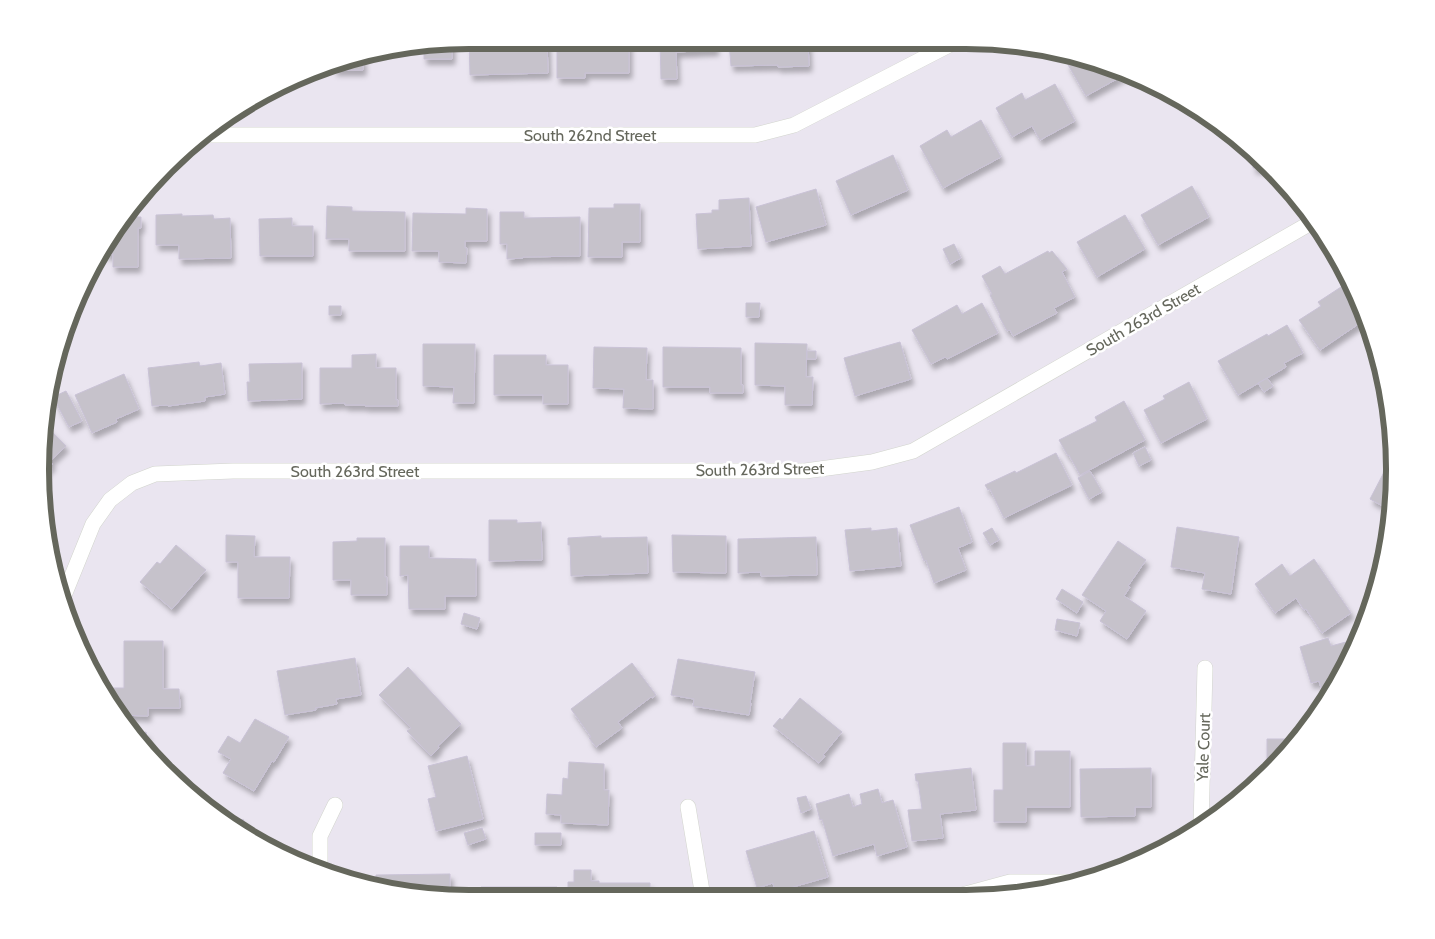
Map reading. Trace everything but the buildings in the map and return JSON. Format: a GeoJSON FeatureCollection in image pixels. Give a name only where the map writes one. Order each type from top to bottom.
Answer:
{"type":"FeatureCollection","features":[{"type":"Feature","properties":{"kind":"street","name":"South 262nd Street"},"geometry":{"type":"LineString","coordinates":[[214,135],[755,135],[794,125],[941,49]]}},
{"type":"Feature","properties":{"kind":"street","name":"South 263rd Street"},"geometry":{"type":"LineString","coordinates":[[66,590],[94,524],[110,500],[132,483],[155,474],[234,471],[805,471],[872,462],[914,451],[1307,225]]}},
{"type":"Feature","properties":{"kind":"street","name":"Yale Court"},"geometry":{"type":"LineString","coordinates":[[1201,817],[1205,668]]}},
{"type":"Feature","properties":{"kind":"street"},"geometry":{"type":"LineString","coordinates":[[320,863],[320,836],[335,805]]}},
{"type":"Feature","properties":{"kind":"street"},"geometry":{"type":"LineString","coordinates":[[688,807],[702,890]]}},
{"type":"Feature","properties":{"kind":"street"},"geometry":{"type":"LineString","coordinates":[[983,889],[1010,882],[1048,882]]}}]}
